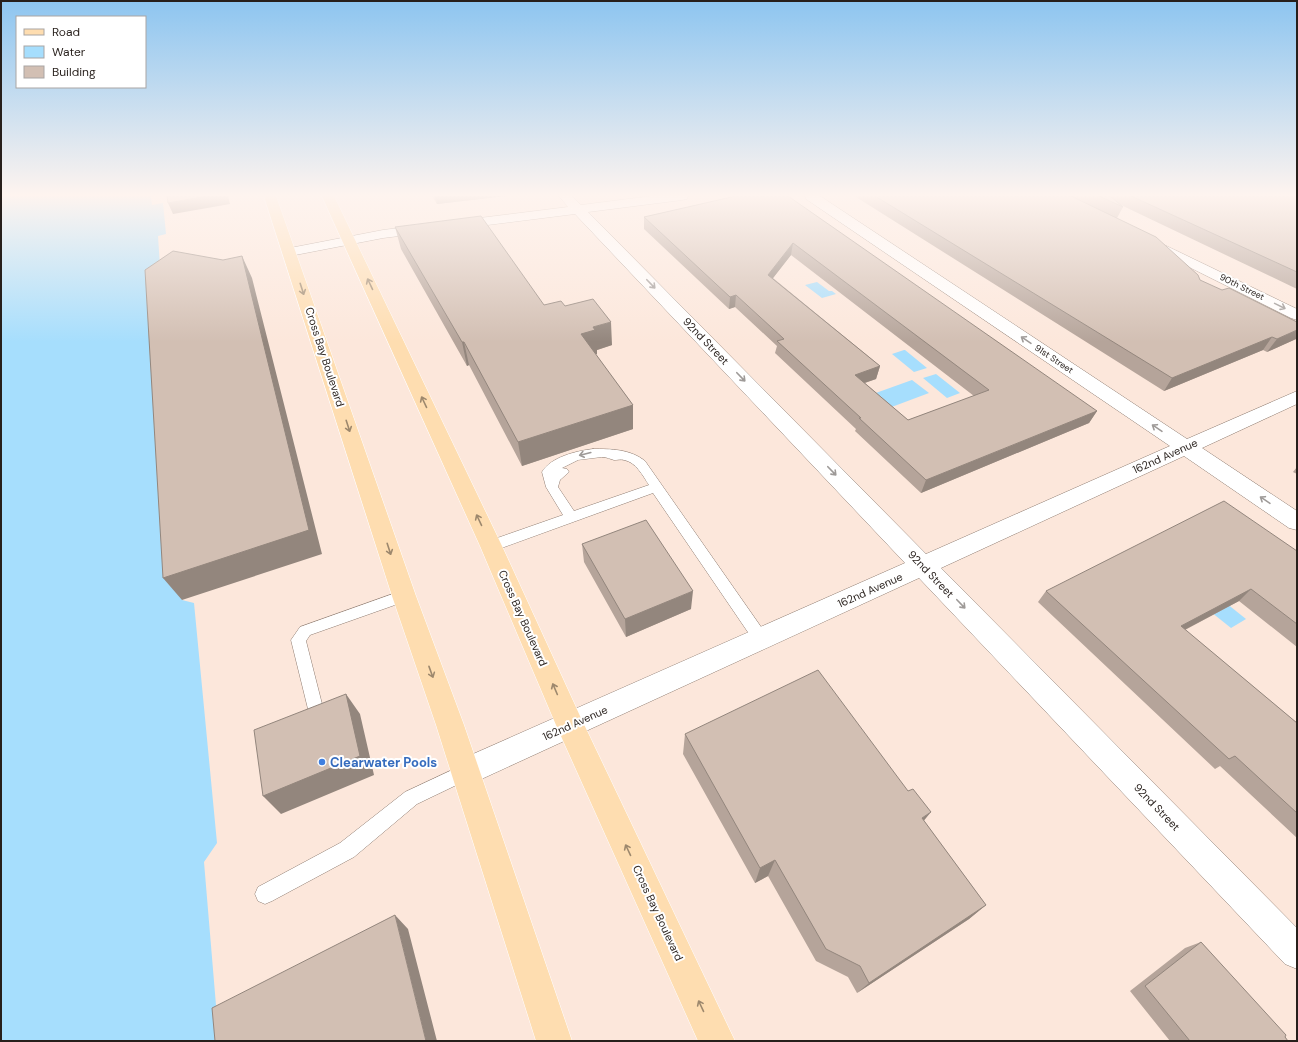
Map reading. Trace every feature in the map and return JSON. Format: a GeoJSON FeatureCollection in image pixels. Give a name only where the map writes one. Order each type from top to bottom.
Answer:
{"type":"FeatureCollection","features":[{"type":"Feature","properties":{"kind":"main road","name":"Cross Bay Boulevard"},"geometry":{"type":"LineString","coordinates":[[287,245],[404,596],[450,725],[554,1041]]}},
{"type":"Feature","properties":{"kind":"main road","name":"Cross Bay Boulevard"},"geometry":{"type":"LineString","coordinates":[[352,245],[491,546],[570,725],[717,1041]]}},
{"type":"Feature","properties":{"kind":"street"},"geometry":{"type":"LineString","coordinates":[[290,252],[327,245]]}},
{"type":"Feature","properties":{"kind":"street","name":"92nd Street"},"geometry":{"type":"LineString","coordinates":[[612,245],[1297,952]]}},
{"type":"Feature","properties":{"kind":"street","name":"91st Street"},"geometry":{"type":"LineString","coordinates":[[884,245],[1297,522]]}},
{"type":"Feature","properties":{"kind":"street","name":"90th Street"},"geometry":{"type":"LineString","coordinates":[[1156,245],[1297,315]]}},
{"type":"Feature","properties":{"kind":"street","name":"162nd Avenue"},"geometry":{"type":"LineString","coordinates":[[465,772],[1297,396]]}},
{"type":"Feature","properties":{"kind":"lane"},"geometry":{"type":"LineString","coordinates":[[571,518],[552,487],[548,472],[559,462],[586,453],[603,451],[623,455],[636,460],[647,472],[656,488],[761,638]]}},
{"type":"Feature","properties":{"kind":"lane"},"geometry":{"type":"LineString","coordinates":[[599,460],[623,455]]}},
{"type":"Feature","properties":{"kind":"lane"},"geometry":{"type":"LineString","coordinates":[[552,487],[554,478],[564,472]]}},
{"type":"Feature","properties":{"kind":"lane"},"geometry":{"type":"LineString","coordinates":[[491,546],[656,488]]}},
{"type":"Feature","properties":{"kind":"lane"},"geometry":{"type":"LineString","coordinates":[[314,704],[298,640],[306,631],[404,596]]}},
{"type":"Feature","properties":{"kind":"lane"},"geometry":{"type":"LineString","coordinates":[[265,894],[347,850],[411,798],[465,772]]}},
{"type":"Feature","properties":{"kind":"water"},"geometry":{"type":"Polygon","coordinates":[[[1,245],[159,245],[182,600],[194,603],[217,843],[204,862],[219,1041],[1,1041],[1,245]]]}},
{"type":"Feature","properties":{"kind":"water"},"geometry":{"type":"Polygon","coordinates":[[[817,282],[829,291],[836,294],[822,298],[805,285],[817,282]]]}},
{"type":"Feature","properties":{"kind":"water"},"geometry":{"type":"Polygon","coordinates":[[[905,350],[927,368],[914,372],[892,354],[905,350]]]}},
{"type":"Feature","properties":{"kind":"water"},"geometry":{"type":"Polygon","coordinates":[[[936,374],[960,393],[947,398],[923,378],[936,374]]]}},
{"type":"Feature","properties":{"kind":"water"},"geometry":{"type":"Polygon","coordinates":[[[912,380],[929,393],[889,408],[873,394],[912,380]]]}},
{"type":"Feature","properties":{"kind":"water"},"geometry":{"type":"Polygon","coordinates":[[[1206,587],[1246,619],[1231,628],[1191,596],[1206,587]]]}},
{"type":"Feature","properties":{"kind":"building"},"geometry":{"type":"Polygon","coordinates":[[[405,245],[501,245],[544,305],[561,301],[565,306],[593,299],[611,322],[593,327],[595,330],[581,334],[633,405],[518,442],[464,342],[462,342],[405,245]]]}},
{"type":"Feature","properties":{"kind":"building"},"geometry":{"type":"Polygon","coordinates":[[[674,245],[792,245],[768,275],[880,366],[855,375],[908,420],[989,390],[795,245],[858,245],[1097,411],[926,480],[777,341],[784,339],[736,295],[730,297],[674,245]]]}},
{"type":"Feature","properties":{"kind":"building"},"geometry":{"type":"Polygon","coordinates":[[[954,245],[1164,245],[1198,275],[1200,280],[1222,290],[1229,288],[1297,322],[1297,330],[1277,339],[1272,337],[1172,378],[954,245]]]}},
{"type":"Feature","properties":{"kind":"building"},"geometry":{"type":"Polygon","coordinates":[[[1237,245],[1297,245],[1297,272],[1237,245]]]}},
{"type":"Feature","properties":{"kind":"building"},"geometry":{"type":"Polygon","coordinates":[[[173,251],[223,260],[242,256],[309,530],[163,578],[145,270],[173,251]]]}},
{"type":"Feature","properties":{"kind":"building"},"geometry":{"type":"Polygon","coordinates":[[[1224,501],[1297,551],[1297,624],[1251,589],[1181,626],[1297,723],[1297,813],[1235,756],[1229,759],[1046,591],[1224,501]]]}},
{"type":"Feature","properties":{"kind":"building"},"geometry":{"type":"Polygon","coordinates":[[[646,520],[693,591],[625,619],[582,544],[646,520]]]}},
{"type":"Feature","properties":{"kind":"building"},"geometry":{"type":"Polygon","coordinates":[[[818,670],[908,791],[913,789],[931,812],[922,818],[986,905],[869,983],[860,966],[826,949],[775,860],[760,868],[685,734],[818,670]]]}},
{"type":"Feature","properties":{"kind":"building"},"geometry":{"type":"Polygon","coordinates":[[[346,694],[360,756],[263,796],[254,730],[346,694]]]}},
{"type":"Feature","properties":{"kind":"building"},"geometry":{"type":"Polygon","coordinates":[[[395,915],[426,1041],[215,1041],[212,1008],[395,915]]]}},
{"type":"Feature","properties":{"kind":"building"},"geometry":{"type":"Polygon","coordinates":[[[1201,942],[1286,1035],[1285,1037],[1288,1041],[1190,1041],[1145,986],[1201,942]]]}},
{"type":"Feature","properties":{"kind":"place","name":"Clearwater Pools"},"geometry":{"type":"Point","coordinates":[322,762]}}]}
